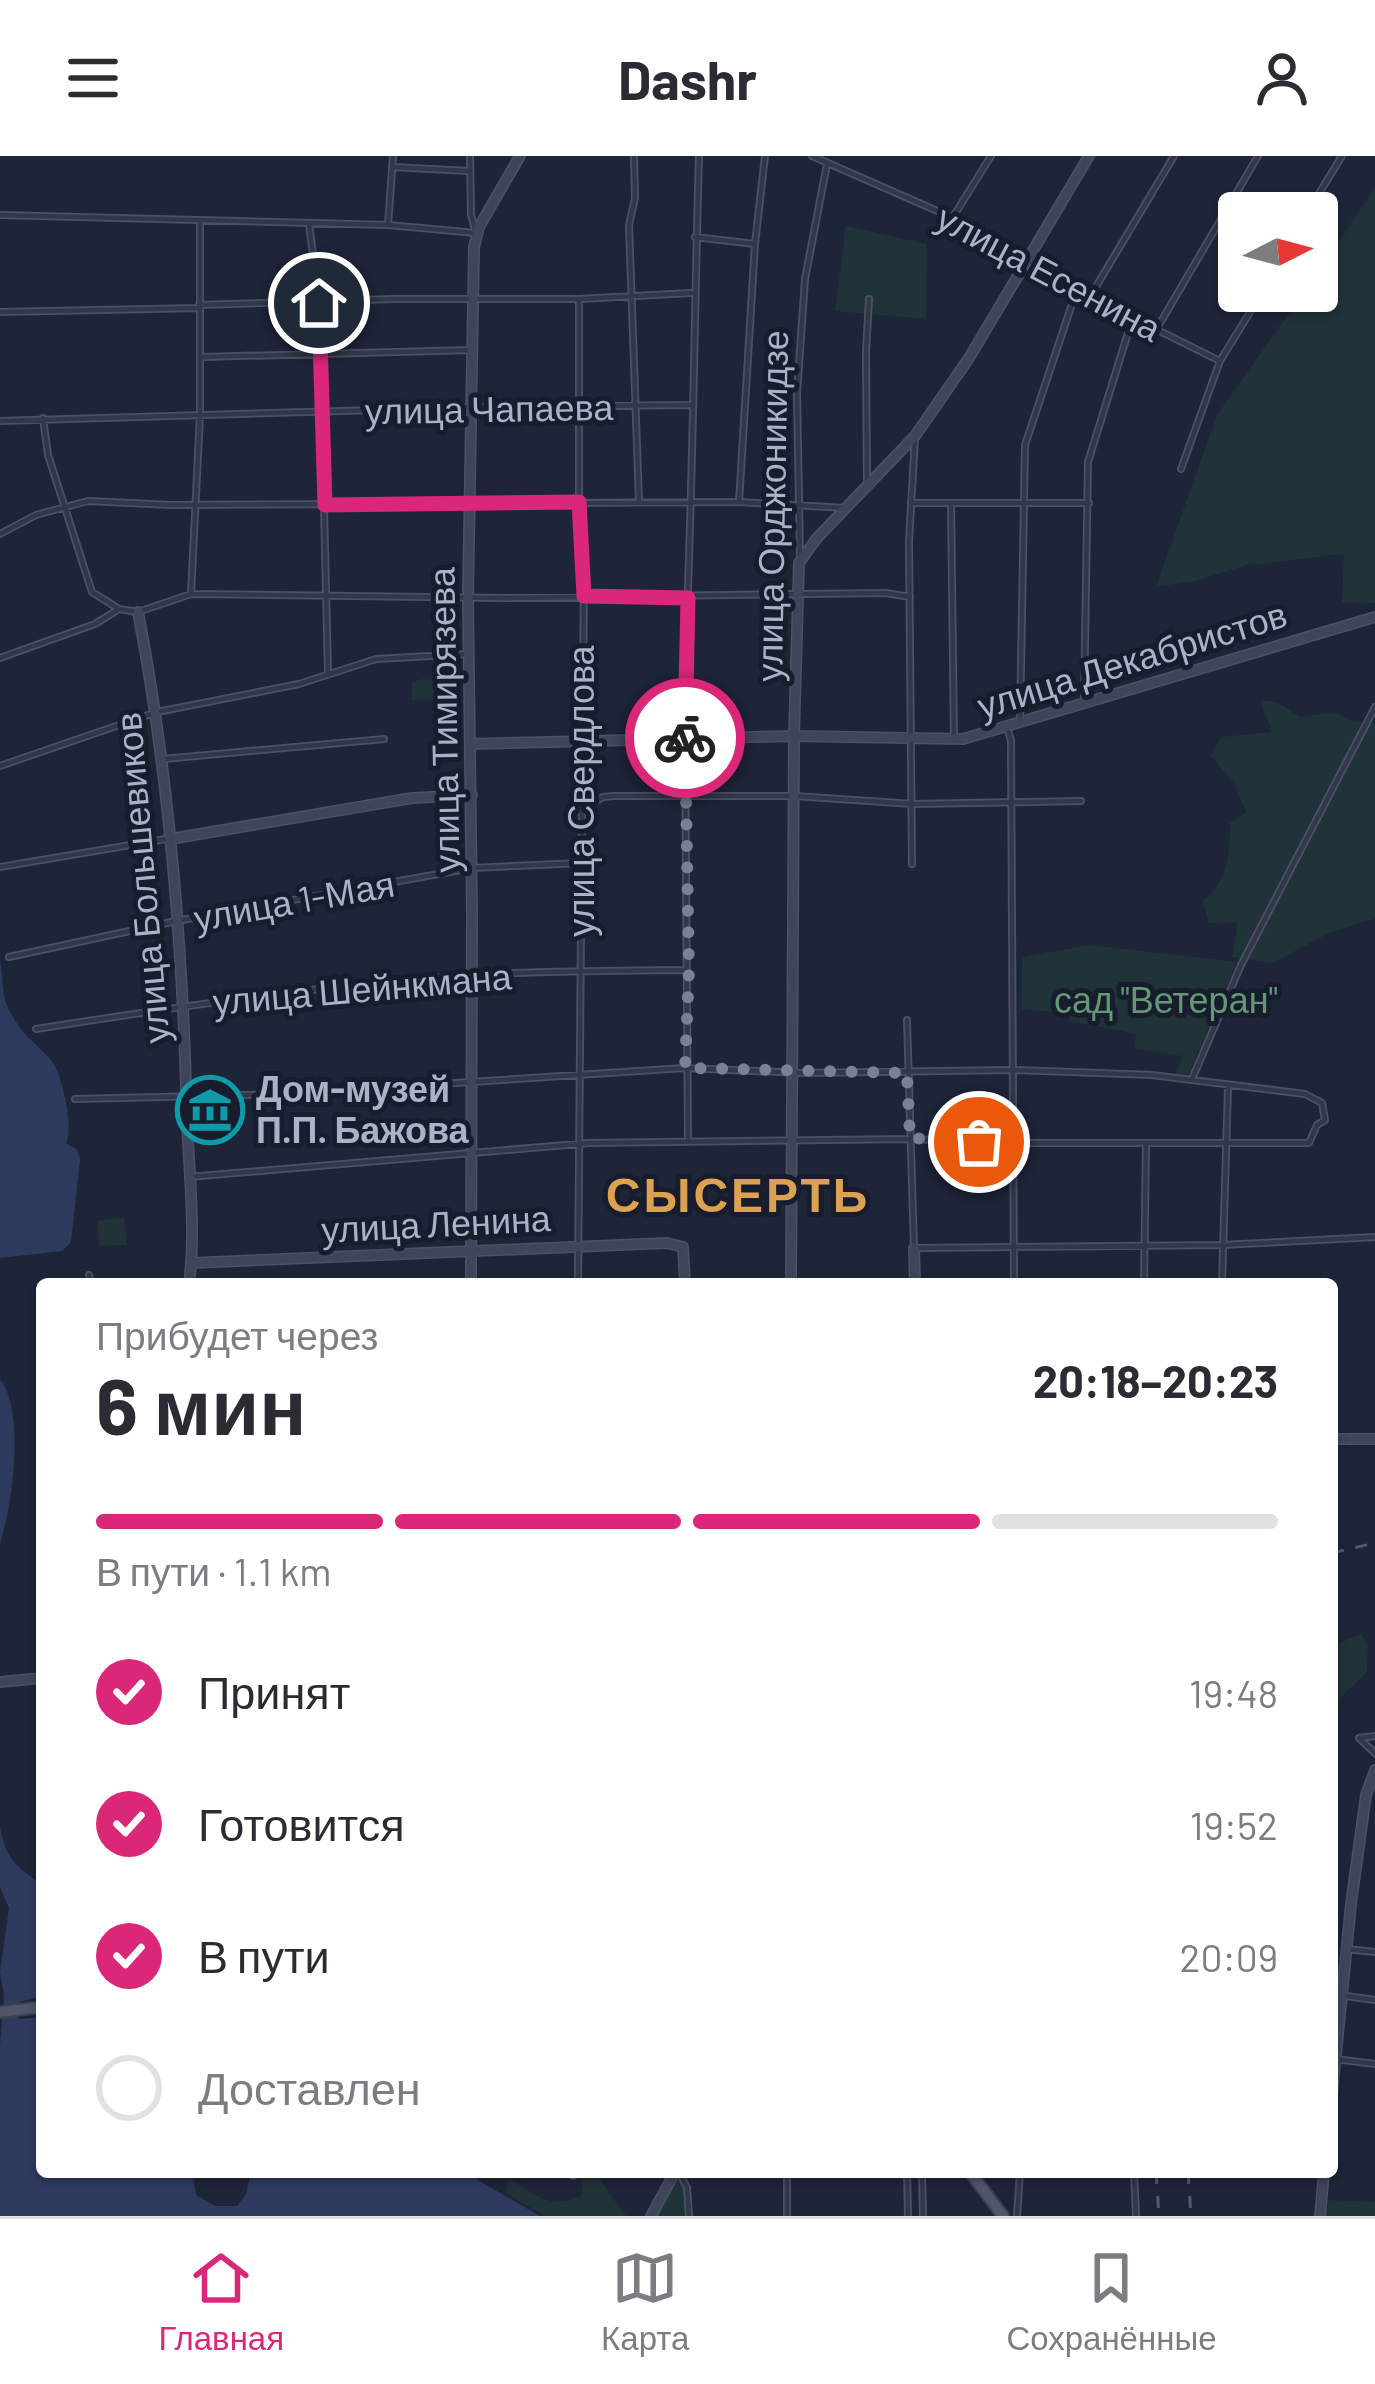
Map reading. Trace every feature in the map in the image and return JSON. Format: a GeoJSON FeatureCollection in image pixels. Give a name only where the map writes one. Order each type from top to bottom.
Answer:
{"type":"FeatureCollection","features":[{"type":"Feature","properties":{"kind":"main road"},"geometry":{"type":"LineString","coordinates":[[0,2012],[36,2008]]}},
{"type":"Feature","properties":{"kind":"main road"},"geometry":{"type":"LineString","coordinates":[[974,2178],[1003,2216]]}},
{"type":"Feature","properties":{"kind":"street"},"geometry":{"type":"LineString","coordinates":[[388,225],[393,156]]}},
{"type":"Feature","properties":{"kind":"street","name":"улица Тимирязева"},"geometry":{"type":"LineString","coordinates":[[470,156],[476,233],[468,597],[471,1278]]}},
{"type":"Feature","properties":{"kind":"street"},"geometry":{"type":"LineString","coordinates":[[0,215],[388,225],[476,233],[520,156]]}},
{"type":"Feature","properties":{"kind":"street"},"geometry":{"type":"LineString","coordinates":[[634,156],[635,198],[629,225],[639,502]]}},
{"type":"Feature","properties":{"kind":"street"},"geometry":{"type":"LineString","coordinates":[[688,1141],[685,739],[699,156]]}},
{"type":"Feature","properties":{"kind":"street"},"geometry":{"type":"LineString","coordinates":[[739,502],[765,156]]}},
{"type":"Feature","properties":{"kind":"street","name":"улица Есенина"},"geometry":{"type":"LineString","coordinates":[[812,156],[953,217],[1077,289],[1220,361]]}},
{"type":"Feature","properties":{"kind":"street"},"geometry":{"type":"LineString","coordinates":[[800,563],[915,436],[969,358],[1089,156]]}},
{"type":"Feature","properties":{"kind":"street"},"geometry":{"type":"LineString","coordinates":[[1090,296],[1174,156]]}},
{"type":"Feature","properties":{"kind":"street"},"geometry":{"type":"LineString","coordinates":[[1156,331],[1258,156]]}},
{"type":"Feature","properties":{"kind":"street"},"geometry":{"type":"LineString","coordinates":[[1320,192],[1342,156]]}},
{"type":"Feature","properties":{"kind":"street"},"geometry":{"type":"LineString","coordinates":[[953,217],[988,157]]}},
{"type":"Feature","properties":{"kind":"street","name":"улица Орджоникидзе"},"geometry":{"type":"LineString","coordinates":[[791,1278],[794,736],[800,563],[796,393],[805,279],[827,164]]}},
{"type":"Feature","properties":{"kind":"street"},"geometry":{"type":"LineString","coordinates":[[392,167],[470,171]]}},
{"type":"Feature","properties":{"kind":"street"},"geometry":{"type":"LineString","coordinates":[[191,594],[200,415],[200,220]]}},
{"type":"Feature","properties":{"kind":"street"},"geometry":{"type":"LineString","coordinates":[[309,224],[319,303],[328,674]]}},
{"type":"Feature","properties":{"kind":"street"},"geometry":{"type":"LineString","coordinates":[[695,237],[755,244]]}},
{"type":"Feature","properties":{"kind":"street"},"geometry":{"type":"LineString","coordinates":[[1020,723],[1028,428],[1077,289]]}},
{"type":"Feature","properties":{"kind":"street"},"geometry":{"type":"LineString","coordinates":[[0,312],[579,299],[693,292]]}},
{"type":"Feature","properties":{"kind":"street","name":"улица Свердлова"},"geometry":{"type":"LineString","coordinates":[[578,1278],[584,596],[579,299]]}},
{"type":"Feature","properties":{"kind":"street"},"geometry":{"type":"LineString","coordinates":[[867,487],[869,299]]}},
{"type":"Feature","properties":{"kind":"street"},"geometry":{"type":"LineString","coordinates":[[1181,469],[1220,361],[1250,312]]}},
{"type":"Feature","properties":{"kind":"street"},"geometry":{"type":"LineString","coordinates":[[1084,703],[1088,462],[1133,319]]}},
{"type":"Feature","properties":{"kind":"street"},"geometry":{"type":"LineString","coordinates":[[199,357],[472,350]]}},
{"type":"Feature","properties":{"kind":"street","name":"улица Чапаева"},"geometry":{"type":"LineString","coordinates":[[0,421],[691,405]]}},
{"type":"Feature","properties":{"kind":"street"},"geometry":{"type":"LineString","coordinates":[[43,418],[47,455],[92,592],[118,609],[138,612],[191,594],[688,598],[886,593],[910,597]]}},
{"type":"Feature","properties":{"kind":"street"},"geometry":{"type":"LineString","coordinates":[[912,864],[910,597],[915,436]]}},
{"type":"Feature","properties":{"kind":"street"},"geometry":{"type":"LineString","coordinates":[[0,534],[36,515],[88,502],[739,502],[846,508]]}},
{"type":"Feature","properties":{"kind":"street"},"geometry":{"type":"LineString","coordinates":[[911,503],[1089,503]]}},
{"type":"Feature","properties":{"kind":"street"},"geometry":{"type":"LineString","coordinates":[[951,504],[954,739]]}},
{"type":"Feature","properties":{"kind":"street"},"geometry":{"type":"LineString","coordinates":[[0,658],[95,624],[118,609]]}},
{"type":"Feature","properties":{"kind":"street","name":"улица Большевиков"},"geometry":{"type":"LineString","coordinates":[[138,612],[157,712],[170,838],[183,1006],[190,1278]]}},
{"type":"Feature","properties":{"kind":"street","name":"улица Декабристов"},"geometry":{"type":"LineString","coordinates":[[470,744],[794,736],[954,739],[1007,728],[1375,617]]}},
{"type":"Feature","properties":{"kind":"street"},"geometry":{"type":"LineString","coordinates":[[0,766],[157,712],[299,684],[376,659],[468,654]]}},
{"type":"Feature","properties":{"kind":"street"},"geometry":{"type":"LineString","coordinates":[[1192,1079],[1241,965],[1375,706]]}},
{"type":"Feature","properties":{"kind":"street"},"geometry":{"type":"LineString","coordinates":[[1007,728],[1011,740],[1015,1278]]}},
{"type":"Feature","properties":{"kind":"street"},"geometry":{"type":"LineString","coordinates":[[162,759],[384,739]]}},
{"type":"Feature","properties":{"kind":"street"},"geometry":{"type":"LineString","coordinates":[[0,867],[412,798],[472,795]]}},
{"type":"Feature","properties":{"kind":"street"},"geometry":{"type":"LineString","coordinates":[[582,811],[603,796],[795,796],[913,804],[1081,801]]}},
{"type":"Feature","properties":{"kind":"street","name":"улица 1-Мая"},"geometry":{"type":"LineString","coordinates":[[9,957],[176,921],[472,868],[582,863]]}},
{"type":"Feature","properties":{"kind":"street","name":"улица Шейнкмана"},"geometry":{"type":"LineString","coordinates":[[36,1029],[380,983],[581,970],[689,970]]}},
{"type":"Feature","properties":{"kind":"street"},"geometry":{"type":"LineString","coordinates":[[907,1020],[915,1278]]}},
{"type":"Feature","properties":{"kind":"street"},"geometry":{"type":"LineString","coordinates":[[75,1100],[286,1094],[473,1078],[685,1068],[907,1073],[1012,1070],[1192,1079],[1306,1094],[1322,1103],[1325,1120],[1317,1125],[1309,1143],[1012,1143],[910,1138],[688,1141],[472,1150],[189,1177]]}},
{"type":"Feature","properties":{"kind":"street"},"geometry":{"type":"LineString","coordinates":[[1222,1278],[1228,1087]]}},
{"type":"Feature","properties":{"kind":"street"},"geometry":{"type":"LineString","coordinates":[[1144,1278],[1146,1143]]}},
{"type":"Feature","properties":{"kind":"street"},"geometry":{"type":"LineString","coordinates":[[914,1248],[1222,1245],[1375,1237]]}},
{"type":"Feature","properties":{"kind":"street","name":"улица Ленина"},"geometry":{"type":"LineString","coordinates":[[191,1263],[668,1243],[683,1247],[685,1278]]}},
{"type":"Feature","properties":{"kind":"street"},"geometry":{"type":"LineString","coordinates":[[1338,1439],[1375,1439]]}},
{"type":"Feature","properties":{"kind":"street"},"geometry":{"type":"LineString","coordinates":[[0,1682],[36,1679]]}},
{"type":"Feature","properties":{"kind":"street"},"geometry":{"type":"LineString","coordinates":[[1375,1736],[1359,1738],[1375,1754]]}},
{"type":"Feature","properties":{"kind":"street"},"geometry":{"type":"LineString","coordinates":[[1338,2027],[1366,1796],[1375,1770]]}},
{"type":"Feature","properties":{"kind":"street"},"geometry":{"type":"LineString","coordinates":[[1346,1949],[1375,1952]]}},
{"type":"Feature","properties":{"kind":"street"},"geometry":{"type":"LineString","coordinates":[[1340,1995],[1375,2000]]}},
{"type":"Feature","properties":{"kind":"street"},"geometry":{"type":"LineString","coordinates":[[1338,2059],[1375,2064]]}},
{"type":"Feature","properties":{"kind":"street"},"geometry":{"type":"LineString","coordinates":[[651,2216],[673,2178]]}},
{"type":"Feature","properties":{"kind":"street"},"geometry":{"type":"LineString","coordinates":[[681,2178],[687,2188],[689,2216]]}},
{"type":"Feature","properties":{"kind":"street"},"geometry":{"type":"LineString","coordinates":[[787,2178],[787,2216]]}},
{"type":"Feature","properties":{"kind":"street"},"geometry":{"type":"LineString","coordinates":[[908,2178],[908,2216]]}},
{"type":"Feature","properties":{"kind":"street"},"geometry":{"type":"LineString","coordinates":[[922,2178],[923,2216]]}},
{"type":"Feature","properties":{"kind":"street"},"geometry":{"type":"LineString","coordinates":[[1017,2216],[1020,2178]]}},
{"type":"Feature","properties":{"kind":"street"},"geometry":{"type":"LineString","coordinates":[[1134,2178],[1136,2216]]}},
{"type":"Feature","properties":{"kind":"street"},"geometry":{"type":"LineString","coordinates":[[1320,2216],[1323,2178]]}},
{"type":"Feature","properties":{"kind":"green space"},"geometry":{"type":"Polygon","coordinates":[[[1375,187],[1375,603],[1342,602],[1344,554],[1247,565],[1156,587],[1217,415],[1290,312],[1338,312],[1338,242],[1375,187]]]}},
{"type":"Feature","properties":{"kind":"green space"},"geometry":{"type":"Polygon","coordinates":[[[846,226],[927,244],[926,319],[835,311],[846,226]]]}},
{"type":"Feature","properties":{"kind":"green space"},"geometry":{"type":"Polygon","coordinates":[[[412,682],[452,682],[452,700],[412,700],[412,682]]]}},
{"type":"Feature","properties":{"kind":"green space"},"geometry":{"type":"Polygon","coordinates":[[[1260,700],[1277,702],[1300,717],[1335,712],[1352,721],[1375,723],[1375,918],[1327,934],[1273,963],[1232,957],[1238,922],[1209,923],[1203,901],[1223,876],[1230,823],[1246,812],[1234,783],[1210,755],[1221,737],[1272,732],[1260,700]]]}},
{"type":"Feature","properties":{"kind":"green space","name":"сад \"Ветеран\""},"geometry":{"type":"Polygon","coordinates":[[[1090,945],[1237,962],[1188,1076],[1176,1074],[1182,1056],[1135,1049],[1136,1034],[1070,1021],[1067,1013],[1021,1009],[1022,957],[1090,945]]]}},
{"type":"Feature","properties":{"kind":"green space"},"geometry":{"type":"Polygon","coordinates":[[[124,1217],[127,1245],[99,1246],[97,1221],[124,1217]]]}},
{"type":"Feature","properties":{"kind":"green space"},"geometry":{"type":"Polygon","coordinates":[[[1361,1634],[1368,1644],[1367,1672],[1338,1705],[1338,1644],[1361,1634]]]}},
{"type":"Feature","properties":{"kind":"green space"},"geometry":{"type":"Polygon","coordinates":[[[509,2178],[552,2201],[582,2196],[582,2178],[598,2178],[626,2216],[545,2216],[506,2193],[509,2178]]]}},
{"type":"Feature","properties":{"kind":"green space"},"geometry":{"type":"Polygon","coordinates":[[[678,2179],[687,2195],[686,2216],[656,2216],[678,2179]]]}},
{"type":"Feature","properties":{"kind":"green space"},"geometry":{"type":"Polygon","coordinates":[[[1329,2200],[1375,2202],[1375,2216],[1325,2216],[1329,2200]]]}},
{"type":"Feature","properties":{"kind":"water"},"geometry":{"type":"Polygon","coordinates":[[[0,961],[8,1008],[59,1076],[68,1114],[66,1143],[77,1150],[80,1159],[71,1242],[62,1251],[0,1258],[0,961]]]}},
{"type":"Feature","properties":{"kind":"water"},"geometry":{"type":"Polygon","coordinates":[[[0,1379],[8,1394],[15,1436],[9,1507],[0,1544],[0,1379]]]}},
{"type":"Feature","properties":{"kind":"water"},"geometry":{"type":"Polygon","coordinates":[[[0,1826],[14,1861],[36,1880],[36,1998],[19,2002],[15,2013],[20,2019],[36,2018],[36,2178],[193,2178],[196,2195],[215,2206],[237,2206],[250,2178],[474,2178],[540,2216],[0,2216],[4,1996],[0,1972],[9,1908],[0,1887],[0,1826]]]}},
{"type":"Feature","properties":{"kind":"railway"},"geometry":{"type":"LineString","coordinates":[[1338,1552],[1375,1543]]}},
{"type":"Feature","properties":{"kind":"railway"},"geometry":{"type":"LineString","coordinates":[[1156,2178],[1159,2216]]}},
{"type":"Feature","properties":{"kind":"railway"},"geometry":{"type":"LineString","coordinates":[[1188,2178],[1191,2216]]}},
{"type":"Feature","properties":{"kind":"way so far"},"geometry":{"type":"LineString","coordinates":[[685,738],[689,970],[685,1068],[907,1073],[910,1138],[979,1142]]}},
{"type":"Feature","properties":{"kind":"place","name":"Дом-музей П.П. Бажова"},"geometry":{"type":"Point","coordinates":[210,1110]}},
{"type":"Feature","properties":{"kind":"district","name":"СЫСЕРТЬ"},"geometry":{"type":"Point","coordinates":[738,1195]}},
{"type":"Feature","properties":{"kind":"route"},"geometry":{"type":"LineString","coordinates":[[319,303],[325,505],[579,502],[584,596],[688,598],[685,738]]}}]}
